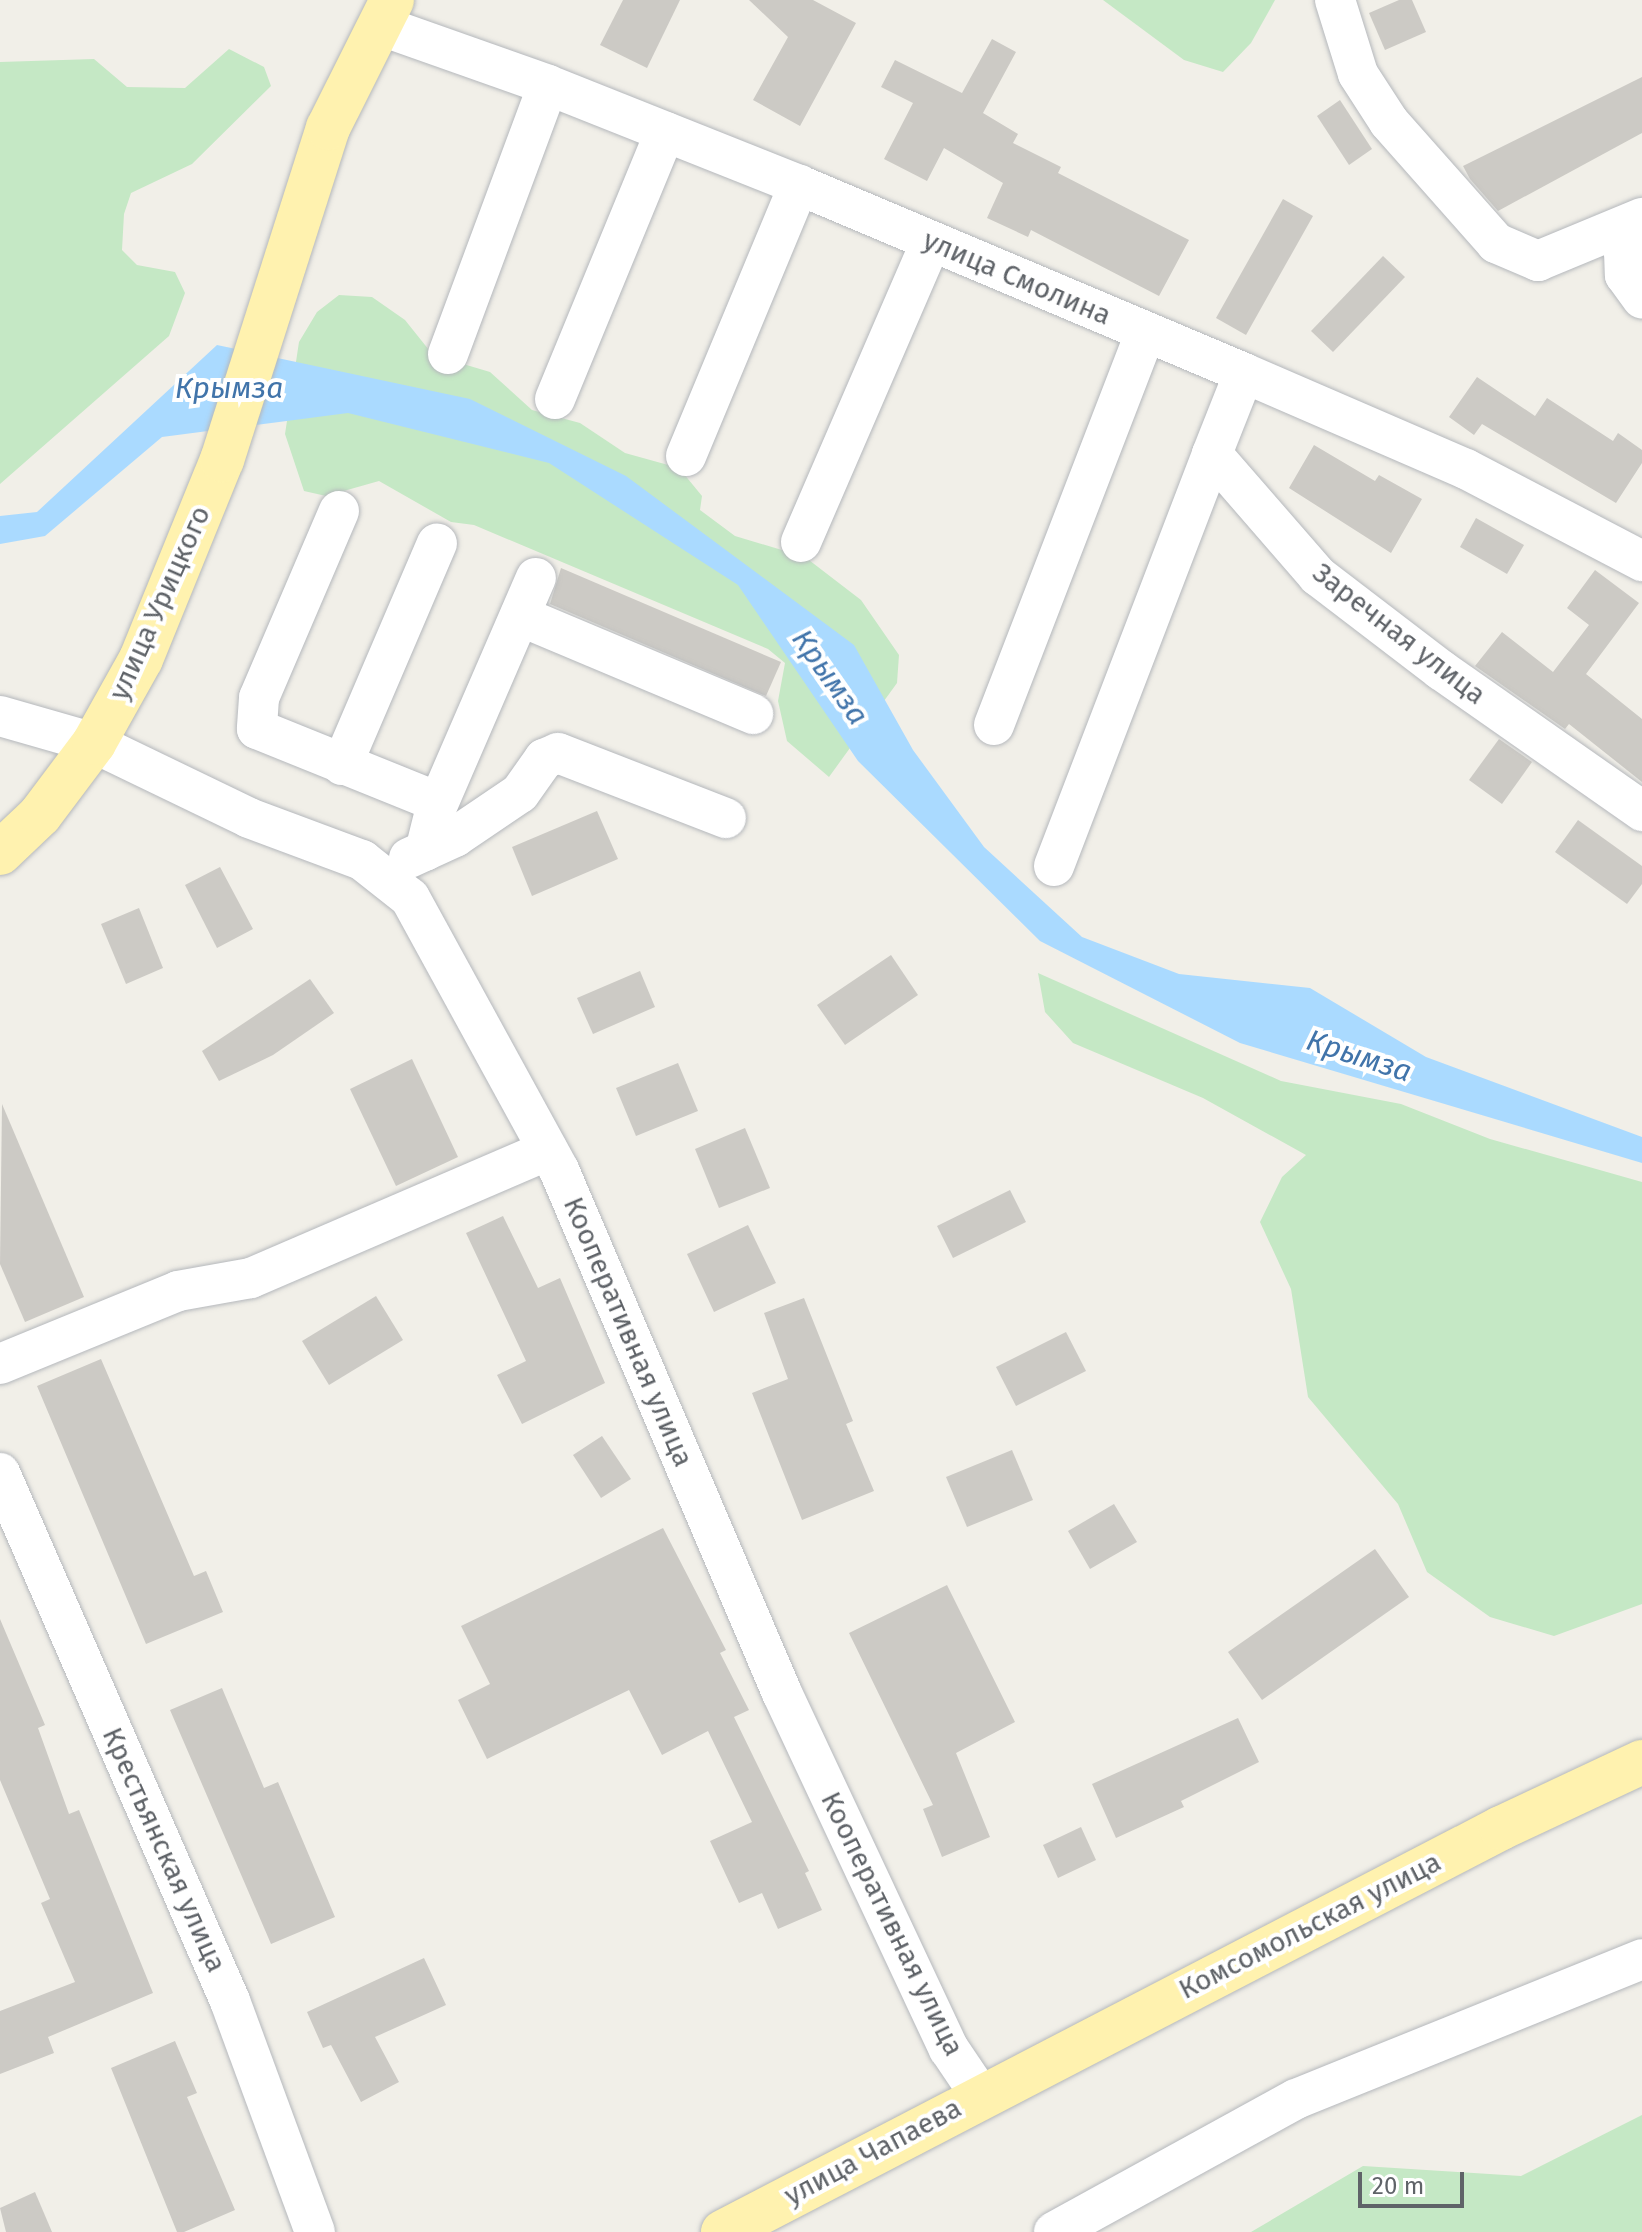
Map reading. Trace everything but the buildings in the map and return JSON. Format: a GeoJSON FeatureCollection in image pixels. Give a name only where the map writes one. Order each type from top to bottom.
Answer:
{"type":"FeatureCollection","features":[{"type":"Feature","properties":{"kind":"main road","name":"улица Урицкого"},"geometry":{"type":"LineString","coordinates":[[0,853],[40,815],[94,743],[141,659],[222,460],[284,252],[328,128],[385,13]]}},
{"type":"Feature","properties":{"kind":"main road","name":"Комсомольская улица"},"geometry":{"type":"LineString","coordinates":[[980,2095],[1501,1828],[1642,1762]]}},
{"type":"Feature","properties":{"kind":"main road","name":"улица Чапаева"},"geometry":{"type":"LineString","coordinates":[[723,2232],[980,2095]]}},
{"type":"Feature","properties":{"kind":"street"},"geometry":{"type":"LineString","coordinates":[[1335,0],[1358,74],[1389,122],[1496,243],[1538,261],[1635,225]]}},
{"type":"Feature","properties":{"kind":"street","name":"улица Смолина"},"geometry":{"type":"LineString","coordinates":[[385,13],[548,85],[799,185],[1466,469],[1642,561]]}},
{"type":"Feature","properties":{"kind":"street"},"geometry":{"type":"LineString","coordinates":[[448,354],[548,85]]}},
{"type":"Feature","properties":{"kind":"street"},"geometry":{"type":"LineString","coordinates":[[555,399],[665,132]]}},
{"type":"Feature","properties":{"kind":"street"},"geometry":{"type":"LineString","coordinates":[[686,456],[799,185]]}},
{"type":"Feature","properties":{"kind":"street"},"geometry":{"type":"LineString","coordinates":[[1635,225],[1624,251],[1625,275],[1642,298]]}},
{"type":"Feature","properties":{"kind":"street"},"geometry":{"type":"LineString","coordinates":[[801,542],[931,242]]}},
{"type":"Feature","properties":{"kind":"street"},"geometry":{"type":"LineString","coordinates":[[994,725],[1146,332]]}},
{"type":"Feature","properties":{"kind":"street"},"geometry":{"type":"LineString","coordinates":[[1054,866],[1244,373]]}},
{"type":"Feature","properties":{"kind":"street","name":"Заречная улица"},"geometry":{"type":"LineString","coordinates":[[1212,454],[1318,576],[1441,670],[1642,811]]}},
{"type":"Feature","properties":{"kind":"street"},"geometry":{"type":"LineString","coordinates":[[339,511],[255,708],[257,729],[269,737],[430,799],[435,811]]}},
{"type":"Feature","properties":{"kind":"street"},"geometry":{"type":"LineString","coordinates":[[342,765],[437,543]]}},
{"type":"Feature","properties":{"kind":"street"},"geometry":{"type":"LineString","coordinates":[[425,851],[435,811],[536,578]]}},
{"type":"Feature","properties":{"kind":"street"},"geometry":{"type":"LineString","coordinates":[[520,616],[753,714]]}},
{"type":"Feature","properties":{"kind":"street","name":"Кооперативная улица"},"geometry":{"type":"LineString","coordinates":[[0,716],[94,743],[249,818],[362,860],[410,898],[548,1150],[782,1693],[949,2049],[980,2095]]}},
{"type":"Feature","properties":{"kind":"street"},"geometry":{"type":"LineString","coordinates":[[362,860],[402,860],[425,851],[520,793],[544,759],[558,753],[726,818]]}},
{"type":"Feature","properties":{"kind":"street"},"geometry":{"type":"LineString","coordinates":[[0,1364],[178,1291],[251,1278],[548,1150]]}},
{"type":"Feature","properties":{"kind":"street","name":"Крестьянская улица"},"geometry":{"type":"LineString","coordinates":[[0,1473],[230,2001],[315,2232]]}},
{"type":"Feature","properties":{"kind":"street"},"geometry":{"type":"LineString","coordinates":[[1054,2232],[1296,2099],[1642,1959]]}},
{"type":"Feature","properties":{"kind":"green space"},"geometry":{"type":"Polygon","coordinates":[[[1103,0],[1275,0],[1251,43],[1223,72],[1184,60],[1103,0]]]}},
{"type":"Feature","properties":{"kind":"green space"},"geometry":{"type":"Polygon","coordinates":[[[229,49],[264,67],[271,86],[192,164],[131,193],[124,214],[122,250],[137,265],[175,272],[185,293],[169,336],[0,484],[0,62],[94,59],[127,87],[185,88],[229,49]]]}},
{"type":"Feature","properties":{"kind":"green space"},"geometry":{"type":"Polygon","coordinates":[[[339,295],[372,297],[405,320],[433,355],[490,372],[532,410],[580,423],[625,453],[679,468],[702,496],[700,510],[735,536],[805,557],[861,600],[899,655],[897,683],[829,777],[787,741],[778,701],[785,663],[768,649],[474,525],[451,522],[379,481],[326,496],[304,491],[285,434],[299,342],[317,312],[339,295]]]}},
{"type":"Feature","properties":{"kind":"green space"},"geometry":{"type":"Polygon","coordinates":[[[1038,973],[1281,1081],[1401,1104],[1490,1139],[1642,1182],[1642,1604],[1554,1636],[1490,1617],[1427,1572],[1398,1504],[1308,1397],[1291,1289],[1260,1222],[1282,1177],[1306,1155],[1203,1098],[1073,1043],[1045,1012],[1038,973]]]}},
{"type":"Feature","properties":{"kind":"green space"},"geometry":{"type":"Polygon","coordinates":[[[1642,2115],[1642,2232],[1251,2232],[1363,2166],[1521,2176],[1642,2115]]]}},
{"type":"Feature","properties":{"kind":"water","name":"Крымза"},"geometry":{"type":"Polygon","coordinates":[[[217,345],[470,399],[626,476],[854,645],[913,750],[984,847],[1082,937],[1179,974],[1310,988],[1426,1057],[1642,1137],[1642,1163],[1240,1043],[1040,941],[858,761],[738,585],[549,463],[348,413],[162,437],[45,536],[0,544],[0,516],[37,512],[217,345]]]}}]}
